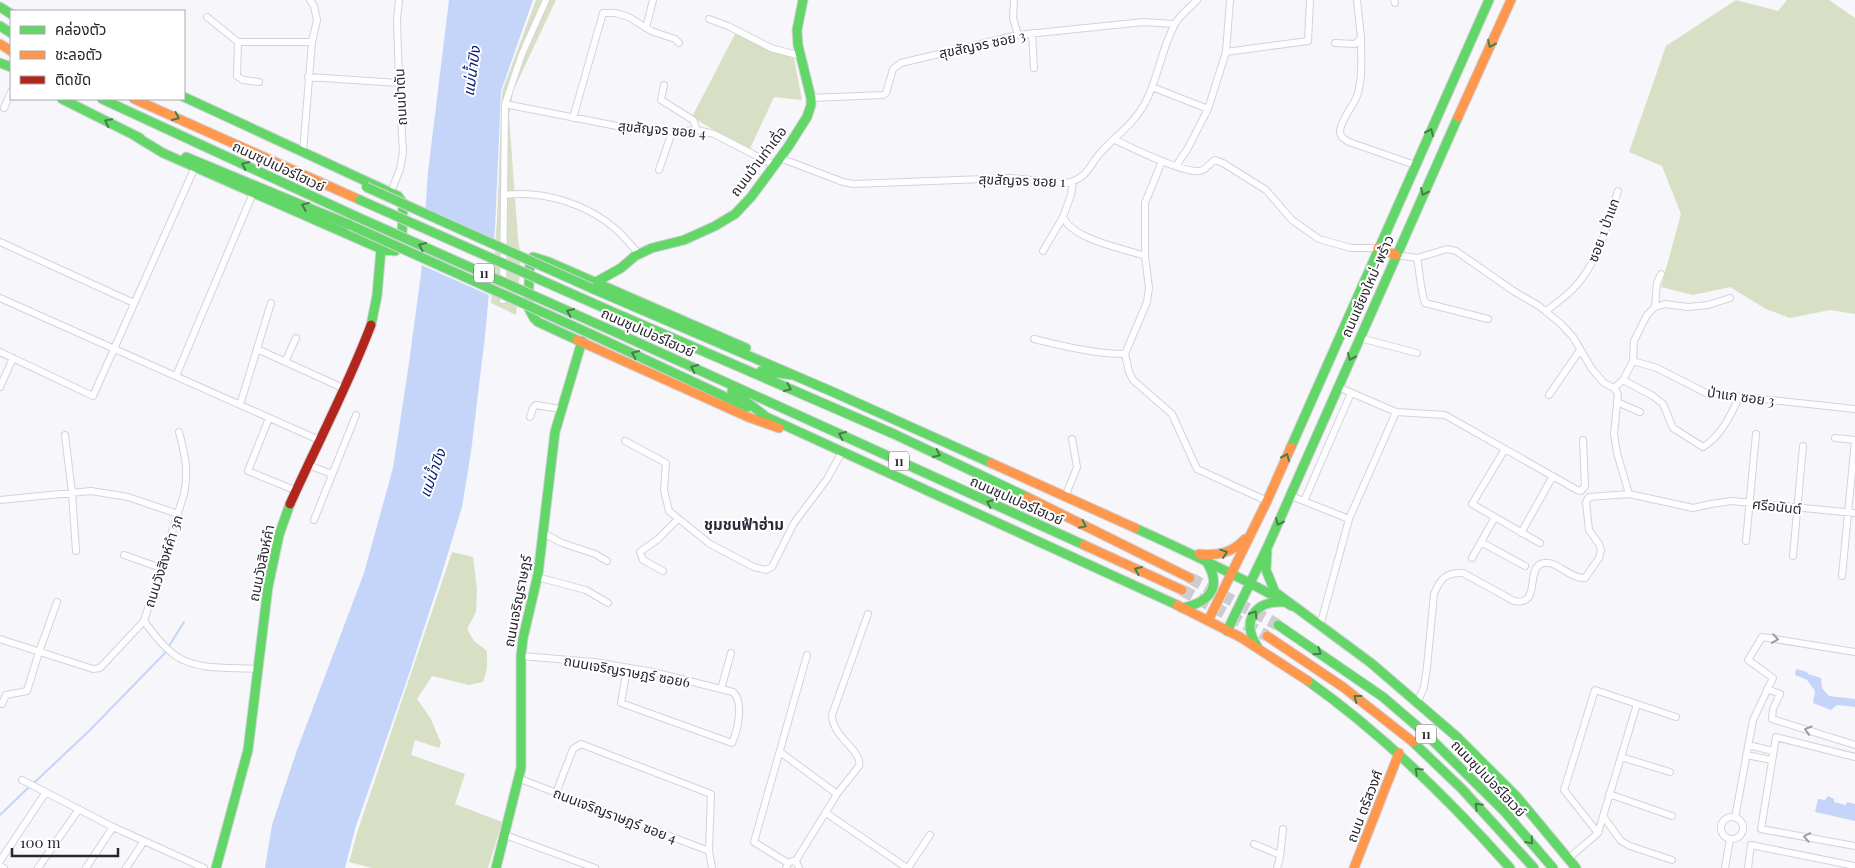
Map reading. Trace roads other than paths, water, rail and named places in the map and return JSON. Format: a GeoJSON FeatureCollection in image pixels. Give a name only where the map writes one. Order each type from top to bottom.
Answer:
{"type":"FeatureCollection","features":[{"type":"Feature","properties":{"kind":"main road","name":"ถนนบ้านท่าเดื่อ"},"geometry":{"type":"LineString","coordinates":[[593,285],[621,268],[639,254],[652,248],[684,240],[715,226],[734,214],[752,197],[807,117],[811,105],[798,45],[798,30],[803,0]]}},
{"type":"Feature","properties":{"kind":"main road","name":"ถนนเชียงใหม่-พร้าว"},"geometry":{"type":"LineString","coordinates":[[1208,621],[1267,500],[1489,0]]}},
{"type":"Feature","properties":{"kind":"main road","name":"ถนนเชียงใหม่-พร้าว"},"geometry":{"type":"LineString","coordinates":[[1227,631],[1268,546],[1511,0]]}},
{"type":"Feature","properties":{"kind":"main road"},"geometry":{"type":"LineString","coordinates":[[64,100],[135,136],[163,153],[381,249],[394,251],[401,244],[403,203],[398,196],[185,97]]}},
{"type":"Feature","properties":{"kind":"main road","name":"ถนนซุปเปอร์ไฮเวย์"},"geometry":{"type":"LineString","coordinates":[[104,100],[352,215],[615,332],[1182,590]]}},
{"type":"Feature","properties":{"kind":"main road","name":"ถนนซุปเปอร์ไฮเวย์"},"geometry":{"type":"LineString","coordinates":[[136,100],[984,476],[1190,578]]}},
{"type":"Feature","properties":{"kind":"main road"},"geometry":{"type":"LineString","coordinates":[[179,100],[366,187],[593,285],[1191,552],[1250,583],[1289,605],[1320,626],[1371,663],[1418,702],[1499,778],[1576,868]]}},
{"type":"Feature","properties":{"kind":"main road"},"geometry":{"type":"LineString","coordinates":[[135,136],[350,224],[1182,608],[1259,648],[1332,698],[1399,753],[1460,813],[1510,868]]}},
{"type":"Feature","properties":{"kind":"main road"},"geometry":{"type":"LineString","coordinates":[[1378,248],[1396,255]]}},
{"type":"Feature","properties":{"kind":"main road","name":"ถนนวังสิงห์คำ"},"geometry":{"type":"LineString","coordinates":[[216,868],[248,750],[273,560],[279,535],[319,440],[358,360],[373,319],[381,249]]}},
{"type":"Feature","properties":{"kind":"main road"},"geometry":{"type":"LineString","coordinates":[[803,434],[748,417],[538,322],[528,307],[530,259],[533,257],[539,258],[593,285],[608,288],[806,375],[833,392]]}},
{"type":"Feature","properties":{"kind":"main road","name":"ถนนบ้านท่าเดื่อ"},"geometry":{"type":"LineString","coordinates":[[608,288],[621,268]]}},
{"type":"Feature","properties":{"kind":"main road","name":"ถนนเจริญราษฎร์"},"geometry":{"type":"LineString","coordinates":[[496,868],[520,780],[522,756],[521,656],[523,638],[537,577],[554,437],[560,409],[582,341]]}},
{"type":"Feature","properties":{"kind":"main road"},"geometry":{"type":"LineString","coordinates":[[744,368],[793,375]]}},
{"type":"Feature","properties":{"kind":"main road"},"geometry":{"type":"LineString","coordinates":[[714,377],[764,415]]}},
{"type":"Feature","properties":{"kind":"main road"},"geometry":{"type":"LineString","coordinates":[[1191,552],[1217,556],[1226,554],[1240,545],[1251,533]]}},
{"type":"Feature","properties":{"kind":"main road"},"geometry":{"type":"LineString","coordinates":[[1268,546],[1266,570],[1276,592],[1289,605]]}},
{"type":"Feature","properties":{"kind":"main road"},"geometry":{"type":"LineString","coordinates":[[1182,608],[1203,602],[1212,592],[1213,571],[1205,559]]}},
{"type":"Feature","properties":{"kind":"main road"},"geometry":{"type":"LineString","coordinates":[[1259,648],[1250,637],[1249,623],[1255,610],[1266,602],[1280,601],[1289,605]]}},
{"type":"Feature","properties":{"kind":"main road","name":"ถนนซุปเปอร์ไฮเวย์"},"geometry":{"type":"LineString","coordinates":[[1278,625],[1383,697],[1425,733],[1504,811],[1553,868]]}},
{"type":"Feature","properties":{"kind":"main road","name":"ถนนซุปเปอร์ไฮเวย์"},"geometry":{"type":"LineString","coordinates":[[1267,636],[1322,671],[1415,744],[1493,820],[1534,868]]}},
{"type":"Feature","properties":{"kind":"main road","name":"ถนน ตรัสวงศ์"},"geometry":{"type":"LineString","coordinates":[[1354,868],[1399,753]]}},
{"type":"Feature","properties":{"kind":"street"},"geometry":{"type":"LineString","coordinates":[[303,152],[308,77],[312,42],[317,20],[314,6],[310,0]]}},
{"type":"Feature","properties":{"kind":"street","name":"ถนนป่าตัน"},"geometry":{"type":"LineString","coordinates":[[391,192],[404,152],[399,83],[397,19],[399,0]]}},
{"type":"Feature","properties":{"kind":"street"},"geometry":{"type":"LineString","coordinates":[[503,300],[506,104],[522,54],[546,0]]}},
{"type":"Feature","properties":{"kind":"street"},"geometry":{"type":"LineString","coordinates":[[646,28],[653,0]]}},
{"type":"Feature","properties":{"kind":"street"},"geometry":{"type":"LineString","coordinates":[[1014,0],[1013,18],[1018,34]]}},
{"type":"Feature","properties":{"kind":"street","name":"สุขสัญจร ซอย 1"},"geometry":{"type":"LineString","coordinates":[[777,162],[853,184],[1004,178],[1073,182],[1087,172],[1102,151],[1133,121],[1144,105],[1174,24],[1197,0]]}},
{"type":"Feature","properties":{"kind":"street"},"geometry":{"type":"LineString","coordinates":[[1176,166],[1188,148],[1208,109],[1226,52],[1230,0]]}},
{"type":"Feature","properties":{"kind":"street"},"geometry":{"type":"LineString","coordinates":[[1226,52],[1308,41],[1310,0]]}},
{"type":"Feature","properties":{"kind":"street"},"geometry":{"type":"LineString","coordinates":[[1357,0],[1361,38],[1361,67],[1357,95],[1341,127],[1340,133],[1342,138],[1349,142],[1415,165]]}},
{"type":"Feature","properties":{"kind":"street"},"geometry":{"type":"LineString","coordinates":[[573,118],[602,13],[615,13],[629,17],[651,31],[677,40],[679,43]]}},
{"type":"Feature","properties":{"kind":"street"},"geometry":{"type":"LineString","coordinates":[[207,17],[238,42],[312,42]]}},
{"type":"Feature","properties":{"kind":"street"},"geometry":{"type":"LineString","coordinates":[[709,19],[728,26],[771,48],[801,56]]}},
{"type":"Feature","properties":{"kind":"street","name":"สุขสัญจร ซอย 3"},"geometry":{"type":"LineString","coordinates":[[811,98],[883,95],[886,93],[893,69],[901,63],[1018,34],[1144,22],[1174,24]]}},
{"type":"Feature","properties":{"kind":"street"},"geometry":{"type":"LineString","coordinates":[[1032,33],[1034,68]]}},
{"type":"Feature","properties":{"kind":"street"},"geometry":{"type":"LineString","coordinates":[[1335,43],[1355,44],[1361,38]]}},
{"type":"Feature","properties":{"kind":"street"},"geometry":{"type":"LineString","coordinates":[[238,42],[237,76],[243,80],[259,82]]}},
{"type":"Feature","properties":{"kind":"street"},"geometry":{"type":"LineString","coordinates":[[308,77],[399,83]]}},
{"type":"Feature","properties":{"kind":"street"},"geometry":{"type":"LineString","coordinates":[[664,85],[661,100],[693,120],[698,130]]}},
{"type":"Feature","properties":{"kind":"street"},"geometry":{"type":"LineString","coordinates":[[1152,87],[1208,109]]}},
{"type":"Feature","properties":{"kind":"street"},"geometry":{"type":"LineString","coordinates":[[4,108],[10,94]]}},
{"type":"Feature","properties":{"kind":"street","name":"สุขสัญจร ซอย 4"},"geometry":{"type":"LineString","coordinates":[[506,104],[632,129],[672,132],[698,130],[714,134],[777,162]]}},
{"type":"Feature","properties":{"kind":"street"},"geometry":{"type":"LineString","coordinates":[[659,170],[672,132]]}},
{"type":"Feature","properties":{"kind":"street"},"geometry":{"type":"LineString","coordinates":[[1115,140],[1162,161],[1197,172],[1202,171],[1215,160],[1223,163],[1266,190],[1292,220],[1319,239],[1351,248],[1378,248]]}},
{"type":"Feature","properties":{"kind":"street"},"geometry":{"type":"LineString","coordinates":[[1162,161],[1145,203],[1145,256],[1149,288],[1147,302],[1125,354],[1129,372],[1134,380],[1172,414],[1197,469],[1267,500]]}},
{"type":"Feature","properties":{"kind":"street"},"geometry":{"type":"LineString","coordinates":[[0,352],[92,396],[195,167]]}},
{"type":"Feature","properties":{"kind":"street"},"geometry":{"type":"LineString","coordinates":[[1043,251],[1063,217],[1071,195],[1073,182]]}},
{"type":"Feature","properties":{"kind":"street","name":"ซอย 1 ป่าแก"},"geometry":{"type":"LineString","coordinates":[[1546,311],[1572,290],[1593,262],[1618,191]]}},
{"type":"Feature","properties":{"kind":"street"},"geometry":{"type":"LineString","coordinates":[[176,376],[253,193]]}},
{"type":"Feature","properties":{"kind":"street"},"geometry":{"type":"LineString","coordinates":[[504,194],[539,195],[568,202],[596,215],[617,230],[639,254]]}},
{"type":"Feature","properties":{"kind":"street"},"geometry":{"type":"LineString","coordinates":[[1063,217],[1064,221],[1078,232],[1097,241],[1145,256]]}},
{"type":"Feature","properties":{"kind":"street"},"geometry":{"type":"LineString","coordinates":[[0,242],[134,303]]}},
{"type":"Feature","properties":{"kind":"street"},"geometry":{"type":"LineString","coordinates":[[1396,255],[1417,258],[1447,249],[1456,251],[1546,311],[1561,324],[1573,337],[1592,369],[1604,383],[1614,388],[1618,394],[1615,424],[1616,444],[1629,494]]}},
{"type":"Feature","properties":{"kind":"street"},"geometry":{"type":"LineString","coordinates":[[1417,258],[1421,274],[1421,290],[1425,303],[1488,319]]}},
{"type":"Feature","properties":{"kind":"street"},"geometry":{"type":"LineString","coordinates":[[1654,307],[1657,283],[1661,274]]}},
{"type":"Feature","properties":{"kind":"street"},"geometry":{"type":"LineString","coordinates":[[0,298],[319,440]]}},
{"type":"Feature","properties":{"kind":"street"},"geometry":{"type":"LineString","coordinates":[[1614,388],[1623,380],[1633,361],[1634,341],[1647,314],[1654,307],[1665,304],[1688,307],[1708,305],[1730,298]]}},
{"type":"Feature","properties":{"kind":"street"},"geometry":{"type":"LineString","coordinates":[[240,405],[271,303]]}},
{"type":"Feature","properties":{"kind":"street"},"geometry":{"type":"LineString","coordinates":[[285,362],[296,338]]}},
{"type":"Feature","properties":{"kind":"street"},"geometry":{"type":"LineString","coordinates":[[1360,338],[1417,353]]}},
{"type":"Feature","properties":{"kind":"street"},"geometry":{"type":"LineString","coordinates":[[1034,339],[1083,351],[1125,354]]}},
{"type":"Feature","properties":{"kind":"street"},"geometry":{"type":"LineString","coordinates":[[257,349],[343,388]]}},
{"type":"Feature","properties":{"kind":"street"},"geometry":{"type":"LineString","coordinates":[[1549,395],[1580,350]]}},
{"type":"Feature","properties":{"kind":"street"},"geometry":{"type":"LineString","coordinates":[[0,387],[13,358]]}},
{"type":"Feature","properties":{"kind":"street","name":"ป่าแก ซอย 3"},"geometry":{"type":"LineString","coordinates":[[1633,361],[1658,368],[1706,393],[1855,409]]}},
{"type":"Feature","properties":{"kind":"street"},"geometry":{"type":"LineString","coordinates":[[1623,380],[1653,396],[1663,404],[1673,428],[1703,447],[1712,442],[1729,418],[1739,398]]}},
{"type":"Feature","properties":{"kind":"street"},"geometry":{"type":"LineString","coordinates":[[1338,387],[1396,412],[1445,416],[1573,489],[1584,489],[1584,440]]}},
{"type":"Feature","properties":{"kind":"street"},"geometry":{"type":"LineString","coordinates":[[1304,501],[1351,393]]}},
{"type":"Feature","properties":{"kind":"street"},"geometry":{"type":"LineString","coordinates":[[1617,402],[1640,412]]}},
{"type":"Feature","properties":{"kind":"street"},"geometry":{"type":"LineString","coordinates":[[530,417],[536,405],[560,409]]}},
{"type":"Feature","properties":{"kind":"street"},"geometry":{"type":"LineString","coordinates":[[1320,626],[1349,519],[1396,412]]}},
{"type":"Feature","properties":{"kind":"street"},"geometry":{"type":"LineString","coordinates":[[314,520],[356,415]]}},
{"type":"Feature","properties":{"kind":"street"},"geometry":{"type":"LineString","coordinates":[[269,418],[248,471],[296,491]]}},
{"type":"Feature","properties":{"kind":"street","name":"ถนนวังสิงห์คำ 3ก"},"geometry":{"type":"LineString","coordinates":[[179,432],[186,461],[187,478],[178,514],[144,621],[164,646],[176,656],[188,662],[204,666],[258,669]]}},
{"type":"Feature","properties":{"kind":"street"},"geometry":{"type":"LineString","coordinates":[[1746,541],[1756,434]]}},
{"type":"Feature","properties":{"kind":"street"},"geometry":{"type":"LineString","coordinates":[[65,435],[76,551]]}},
{"type":"Feature","properties":{"kind":"street"},"geometry":{"type":"LineString","coordinates":[[1835,438],[1855,440],[1851,513],[1842,576]]}},
{"type":"Feature","properties":{"kind":"street"},"geometry":{"type":"LineString","coordinates":[[1065,496],[1077,467],[1072,439]]}},
{"type":"Feature","properties":{"kind":"street"},"geometry":{"type":"LineString","coordinates":[[625,441],[666,464],[664,490],[669,511],[710,544],[754,567],[766,570],[772,567],[794,523],[827,480],[842,452]]}},
{"type":"Feature","properties":{"kind":"street"},"geometry":{"type":"LineString","coordinates":[[1793,556],[1803,446]]}},
{"type":"Feature","properties":{"kind":"street"},"geometry":{"type":"LineString","coordinates":[[1505,449],[1472,504],[1540,543]]}},
{"type":"Feature","properties":{"kind":"street"},"geometry":{"type":"LineString","coordinates":[[308,465],[332,474]]}},
{"type":"Feature","properties":{"kind":"street"},"geometry":{"type":"LineString","coordinates":[[1521,533],[1553,476]]}},
{"type":"Feature","properties":{"kind":"street"},"geometry":{"type":"LineString","coordinates":[[0,500],[91,491],[128,497],[178,514]]}},
{"type":"Feature","properties":{"kind":"street","name":"ศรีอนันต์"},"geometry":{"type":"LineString","coordinates":[[1418,702],[1424,687],[1427,667],[1434,594],[1438,584],[1445,575],[1454,572],[1463,573],[1514,601],[1520,602],[1529,597],[1536,567],[1540,563],[1547,562],[1579,579],[1585,578],[1599,558],[1600,550],[1599,544],[1588,530],[1586,502],[1589,497],[1629,494],[1693,508],[1732,501],[1851,513]]}},
{"type":"Feature","properties":{"kind":"street"},"geometry":{"type":"LineString","coordinates":[[1290,496],[1349,519]]}},
{"type":"Feature","properties":{"kind":"street"},"geometry":{"type":"LineString","coordinates":[[1472,558],[1496,517]]}},
{"type":"Feature","properties":{"kind":"street"},"geometry":{"type":"LineString","coordinates":[[663,571],[643,560],[640,552],[658,539],[678,519]]}},
{"type":"Feature","properties":{"kind":"street"},"geometry":{"type":"LineString","coordinates":[[543,533],[567,545],[596,554],[607,561]]}},
{"type":"Feature","properties":{"kind":"street"},"geometry":{"type":"LineString","coordinates":[[1481,542],[1525,566]]}},
{"type":"Feature","properties":{"kind":"street"},"geometry":{"type":"LineString","coordinates":[[124,556],[161,568]]}},
{"type":"Feature","properties":{"kind":"street"},"geometry":{"type":"LineString","coordinates":[[537,577],[586,590],[608,603]]}},
{"type":"Feature","properties":{"kind":"street"},"geometry":{"type":"LineString","coordinates":[[2,704],[6,695],[27,691],[57,602]]}},
{"type":"Feature","properties":{"kind":"street"},"geometry":{"type":"LineString","coordinates":[[807,655],[754,842],[787,866],[791,861],[797,865],[837,794],[859,766],[858,756],[836,731],[832,722],[832,715],[868,614]]}},
{"type":"Feature","properties":{"kind":"street"},"geometry":{"type":"LineString","coordinates":[[0,639],[93,669],[100,668],[144,621]]}},
{"type":"Feature","properties":{"kind":"street"},"geometry":{"type":"LineString","coordinates":[[1735,818],[1753,720],[1773,678],[1748,660],[1762,637],[1855,652]]}},
{"type":"Feature","properties":{"kind":"street"},"geometry":{"type":"LineString","coordinates":[[721,689],[731,653]]}},
{"type":"Feature","properties":{"kind":"street","name":"ถนนเจริญราษฎร์ ซอย6"},"geometry":{"type":"LineString","coordinates":[[521,656],[594,662],[668,675],[733,692],[738,696],[739,726],[732,743],[622,703],[627,668]]}},
{"type":"Feature","properties":{"kind":"street"},"geometry":{"type":"LineString","coordinates":[[1768,689],[1780,694],[1773,709],[1772,719],[1855,745]]}},
{"type":"Feature","properties":{"kind":"street"},"geometry":{"type":"LineString","coordinates":[[1598,833],[1564,790],[1595,690],[1676,717]]}},
{"type":"Feature","properties":{"kind":"street"},"geometry":{"type":"LineString","coordinates":[[1569,858],[1598,833],[1637,704]]}},
{"type":"Feature","properties":{"kind":"street"},"geometry":{"type":"LineString","coordinates":[[1855,757],[1776,737],[1761,829],[1855,846]]}},
{"type":"Feature","properties":{"kind":"street"},"geometry":{"type":"LineString","coordinates":[[556,793],[573,749],[581,744],[711,794],[709,851],[712,868]]}},
{"type":"Feature","properties":{"kind":"street"},"geometry":{"type":"LineString","coordinates":[[1748,745],[1773,751]]}},
{"type":"Feature","properties":{"kind":"street"},"geometry":{"type":"LineString","coordinates":[[780,752],[837,794]]}},
{"type":"Feature","properties":{"kind":"street"},"geometry":{"type":"LineString","coordinates":[[1746,755],[1772,760]]}},
{"type":"Feature","properties":{"kind":"street"},"geometry":{"type":"LineString","coordinates":[[1621,756],[1670,772]]}},
{"type":"Feature","properties":{"kind":"street"},"geometry":{"type":"LineString","coordinates":[[22,780],[113,827],[204,868]]}},
{"type":"Feature","properties":{"kind":"street","name":"ถนนเจริญราษฎร์ ซอย 4"},"geometry":{"type":"LineString","coordinates":[[520,780],[709,851]]}},
{"type":"Feature","properties":{"kind":"street"},"geometry":{"type":"LineString","coordinates":[[0,861],[46,792]]}},
{"type":"Feature","properties":{"kind":"street"},"geometry":{"type":"LineString","coordinates":[[1609,794],[1672,816]]}},
{"type":"Feature","properties":{"kind":"street"},"geometry":{"type":"LineString","coordinates":[[38,868],[79,809]]}},
{"type":"Feature","properties":{"kind":"street"},"geometry":{"type":"LineString","coordinates":[[826,812],[907,868],[930,835]]}},
{"type":"Feature","properties":{"kind":"street"},"geometry":{"type":"LineString","coordinates":[[1603,816],[1622,841],[1630,846],[1672,860]]}},
{"type":"Feature","properties":{"kind":"street"},"geometry":{"type":"LineString","coordinates":[[1735,818],[1742,825],[1742,832],[1736,838],[1730,839],[1724,835],[1722,826],[1726,820],[1735,818]]}},
{"type":"Feature","properties":{"kind":"street"},"geometry":{"type":"LineString","coordinates":[[86,868],[113,827]]}},
{"type":"Feature","properties":{"kind":"street"},"geometry":{"type":"LineString","coordinates":[[1276,868],[1284,828]]}},
{"type":"Feature","properties":{"kind":"street"},"geometry":{"type":"LineString","coordinates":[[505,835],[595,868]]}},
{"type":"Feature","properties":{"kind":"street"},"geometry":{"type":"LineString","coordinates":[[1725,868],[1730,839]]}},
{"type":"Feature","properties":{"kind":"street"},"geometry":{"type":"LineString","coordinates":[[126,868],[144,841]]}},
{"type":"Feature","properties":{"kind":"street"},"geometry":{"type":"LineString","coordinates":[[1254,844],[1280,855]]}},
{"type":"Feature","properties":{"kind":"street"},"geometry":{"type":"LineString","coordinates":[[1748,868],[1751,845],[1855,866]]}},
{"type":"Feature","properties":{"kind":"street"},"geometry":{"type":"LineString","coordinates":[[0,866],[4,868]]}},
{"type":"Feature","properties":{"kind":"water","name":"แม่น้ำปิง"},"geometry":{"type":"Polygon","coordinates":[[[449,0],[533,0],[501,91],[495,228],[485,336],[471,452],[462,507],[407,680],[355,829],[345,868],[265,868],[272,825],[297,750],[364,573],[393,468],[421,274],[428,172],[449,0]]]}},
{"type":"Feature","properties":{"kind":"water"},"geometry":{"type":"Polygon","coordinates":[[[1796,669],[1821,678],[1822,688],[1829,696],[1855,699],[1855,707],[1837,705],[1831,710],[1813,703],[1815,691],[1807,680],[1795,675],[1796,669]]]}},
{"type":"Feature","properties":{"kind":"water"},"geometry":{"type":"Polygon","coordinates":[[[1828,796],[1834,799],[1834,802],[1846,805],[1847,802],[1855,804],[1855,821],[1815,812],[1818,799],[1825,800],[1828,796]]]}},
{"type":"Feature","properties":{"kind":"waterway"},"geometry":{"type":"LineString","coordinates":[[35,782],[91,729],[164,654],[184,622]]}},
{"type":"Feature","properties":{"kind":"waterway"},"geometry":{"type":"LineString","coordinates":[[0,815],[29,787]]}},
{"type":"Feature","properties":{"kind":"tunnel"},"geometry":{"type":"LineString","coordinates":[[1190,578],[1278,625]]}},
{"type":"Feature","properties":{"kind":"tunnel"},"geometry":{"type":"LineString","coordinates":[[1182,590],[1267,636]]}},
{"type":"Feature","properties":{"kind":"district","name":"ชุมชนฟ้าฮ่าม"},"geometry":{"type":"Point","coordinates":[744,524]}}]}
